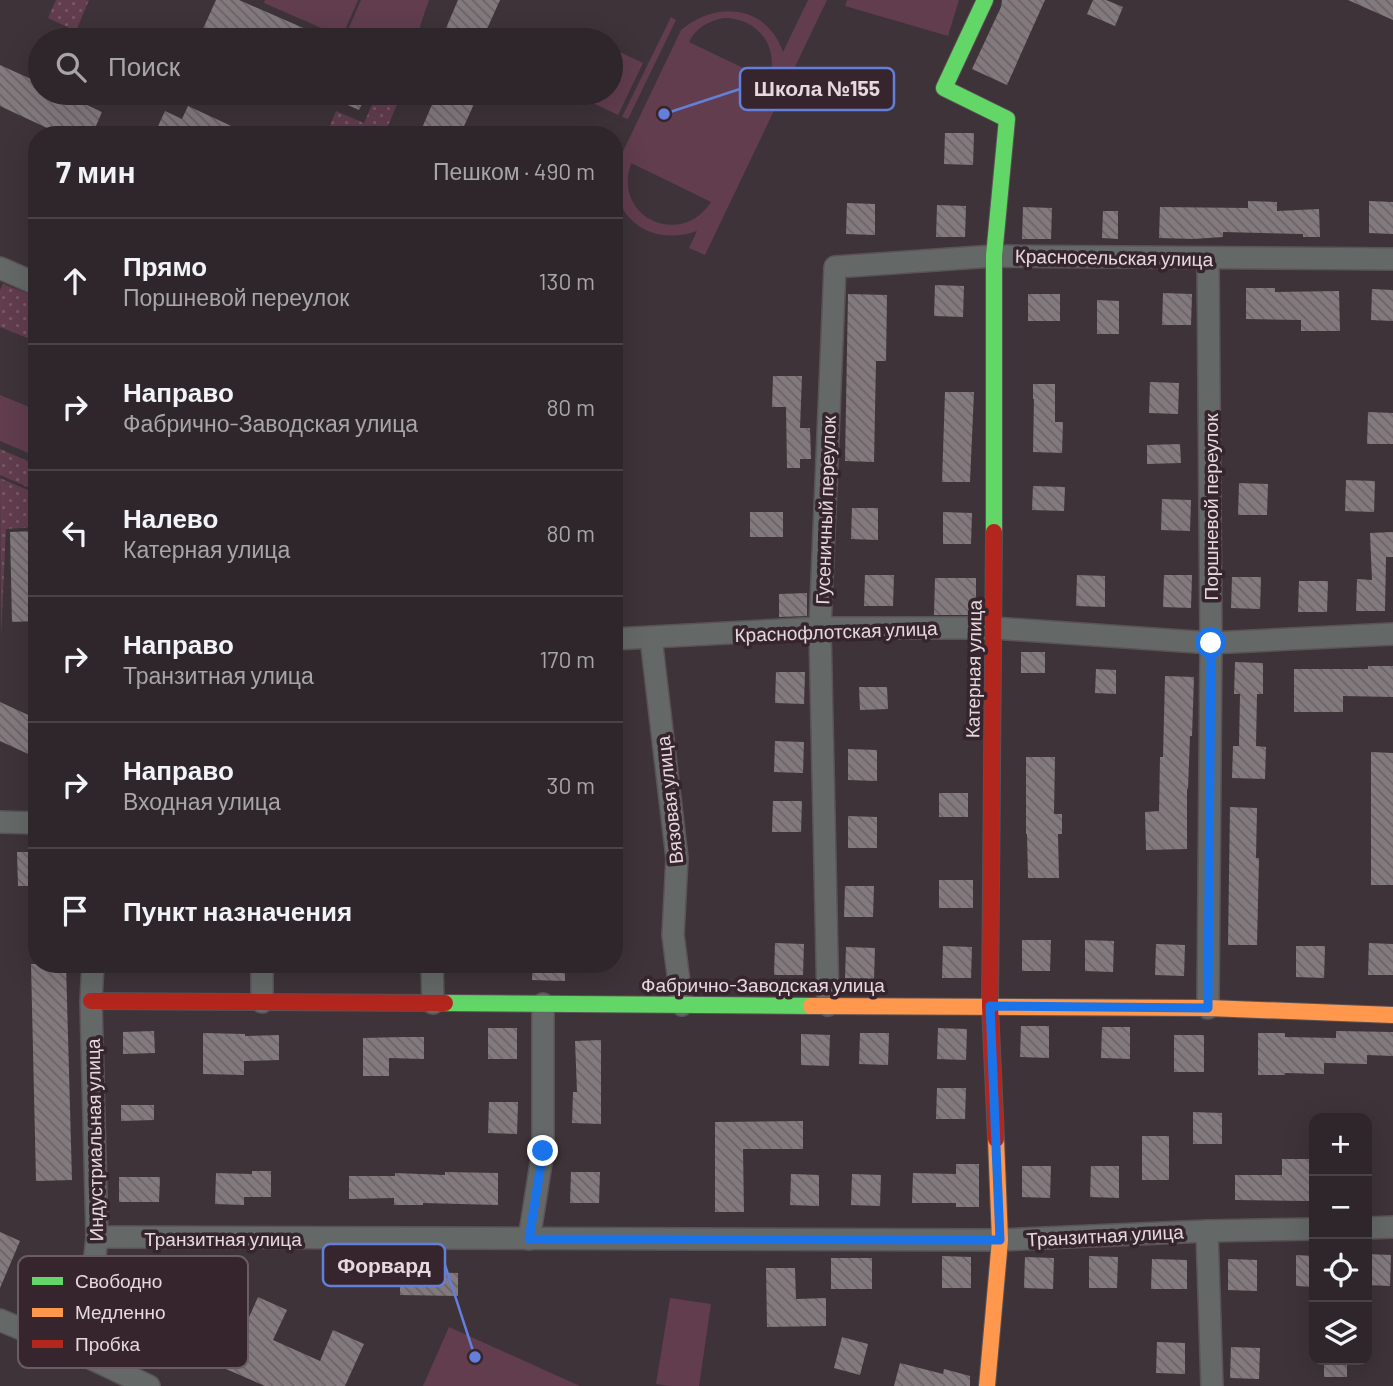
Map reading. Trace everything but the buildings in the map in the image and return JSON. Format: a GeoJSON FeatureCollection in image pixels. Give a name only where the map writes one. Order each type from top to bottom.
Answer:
{"type":"FeatureCollection","features":[{"type":"Feature","properties":{"kind":"street","name":"Катерная улица"},"geometry":{"type":"LineString","coordinates":[[985,0],[944,88],[1007,119],[994,256],[990,1006],[1000,1240],[987,1386]]}},
{"type":"Feature","properties":{"kind":"street","name":"Красносельская улица"},"geometry":{"type":"LineString","coordinates":[[835,267],[994,256],[1393,259]]}},
{"type":"Feature","properties":{"kind":"street","name":"Поршневой переулок"},"geometry":{"type":"LineString","coordinates":[[1208,259],[1211,643],[1208,1008]]}},
{"type":"Feature","properties":{"kind":"street","name":"Гусеничный переулок"},"geometry":{"type":"LineString","coordinates":[[828,1006],[820,628],[835,267]]}},
{"type":"Feature","properties":{"kind":"street"},"geometry":{"type":"LineString","coordinates":[[0,268],[28,280]]}},
{"type":"Feature","properties":{"kind":"street","name":"Краснофлотская улица"},"geometry":{"type":"LineString","coordinates":[[623,639],[820,628],[994,628],[1211,643],[1393,634]]}},
{"type":"Feature","properties":{"kind":"street","name":"Вязовая улица"},"geometry":{"type":"LineString","coordinates":[[651,638],[677,858],[673,935],[682,1004]]}},
{"type":"Feature","properties":{"kind":"street"},"geometry":{"type":"LineString","coordinates":[[0,822],[28,823]]}},
{"type":"Feature","properties":{"kind":"street","name":"Индустриальная улица"},"geometry":{"type":"LineString","coordinates":[[93,973],[97,1237],[95,1256]]}},
{"type":"Feature","properties":{"kind":"street"},"geometry":{"type":"LineString","coordinates":[[262,973],[262,1002]]}},
{"type":"Feature","properties":{"kind":"street"},"geometry":{"type":"LineString","coordinates":[[432,973],[433,1003]]}},
{"type":"Feature","properties":{"kind":"street","name":"Фабрично-Заводская улица"},"geometry":{"type":"LineString","coordinates":[[91,1001],[1208,1008],[1393,1015]]}},
{"type":"Feature","properties":{"kind":"street"},"geometry":{"type":"LineString","coordinates":[[529,1239],[543,1151],[543,1004]]}},
{"type":"Feature","properties":{"kind":"street"},"geometry":{"type":"LineString","coordinates":[[1372,1228],[1393,1227]]}},
{"type":"Feature","properties":{"kind":"street","name":"Транзитная улица"},"geometry":{"type":"LineString","coordinates":[[97,1237],[1000,1240],[1309,1229]]}},
{"type":"Feature","properties":{"kind":"street"},"geometry":{"type":"LineString","coordinates":[[1207,1231],[1212,1386]]}},
{"type":"Feature","properties":{"kind":"street"},"geometry":{"type":"LineString","coordinates":[[0,1320],[18,1328]]}},
{"type":"Feature","properties":{"kind":"street"},"geometry":{"type":"LineString","coordinates":[[111,1368],[149,1386]]}},
{"type":"Feature","properties":{"kind":"shaded area"},"geometry":{"type":"Polygon","coordinates":[[[56,0],[89,0],[77,28],[70,28],[48,18],[56,0]]]}},
{"type":"Feature","properties":{"kind":"shaded area"},"geometry":{"type":"Polygon","coordinates":[[[265,0],[358,0],[346,28],[321,28],[264,3],[265,0]]]}},
{"type":"Feature","properties":{"kind":"shaded area"},"geometry":{"type":"Polygon","coordinates":[[[361,0],[429,0],[420,28],[349,28],[361,0]]]}},
{"type":"Feature","properties":{"kind":"shaded area"},"geometry":{"type":"Polygon","coordinates":[[[808,0],[827,0],[705,255],[689,248],[697,231],[663,235],[648,231],[635,223],[623,208],[623,151],[681,30],[695,20],[724,11],[753,16],[775,36],[783,52],[808,0]],[[736,19],[713,21],[695,33],[689,42],[769,80],[772,68],[769,46],[756,29],[736,19]],[[631,163],[628,183],[631,199],[640,212],[653,220],[667,225],[683,223],[698,216],[711,202],[631,163]]]}},
{"type":"Feature","properties":{"kind":"shaded area"},"geometry":{"type":"Polygon","coordinates":[[[847,0],[959,0],[948,36],[845,6],[847,0]]]}},
{"type":"Feature","properties":{"kind":"shaded area"},"geometry":{"type":"Polygon","coordinates":[[[671,17],[676,20],[628,119],[622,117],[671,17]]]}},
{"type":"Feature","properties":{"kind":"shaded area"},"geometry":{"type":"Polygon","coordinates":[[[623,54],[643,63],[623,105],[623,54]]]}},
{"type":"Feature","properties":{"kind":"shaded area"},"geometry":{"type":"Polygon","coordinates":[[[372,105],[397,105],[388,126],[330,126],[336,111],[364,123],[372,105]]]}},
{"type":"Feature","properties":{"kind":"shaded area"},"geometry":{"type":"Polygon","coordinates":[[[597,105],[623,105],[618,115],[597,105]]]}},
{"type":"Feature","properties":{"kind":"shaded area"},"geometry":{"type":"Polygon","coordinates":[[[3,284],[28,294],[28,338],[0,327],[0,290],[3,284]]]}},
{"type":"Feature","properties":{"kind":"shaded area"},"geometry":{"type":"Polygon","coordinates":[[[0,395],[28,406],[28,453],[0,441],[0,395]]]}},
{"type":"Feature","properties":{"kind":"shaded area"},"geometry":{"type":"Polygon","coordinates":[[[0,449],[28,461],[28,487],[0,475],[0,449]]]}},
{"type":"Feature","properties":{"kind":"shaded area"},"geometry":{"type":"Polygon","coordinates":[[[0,478],[28,490],[28,528],[6,529],[1,637],[0,478]]]}},
{"type":"Feature","properties":{"kind":"shaded area"},"geometry":{"type":"Polygon","coordinates":[[[670,1298],[711,1304],[699,1386],[656,1384],[670,1298]]]}},
{"type":"Feature","properties":{"kind":"shaded area"},"geometry":{"type":"Polygon","coordinates":[[[449,1327],[580,1386],[423,1386],[449,1327]]]}},
{"type":"Feature","properties":{"kind":"traffic: fast"},"geometry":{"type":"LineString","coordinates":[[985,0],[944,88],[1007,119],[994,256],[994,532]]}},
{"type":"Feature","properties":{"kind":"traffic: fast"},"geometry":{"type":"LineString","coordinates":[[445,1003],[811,1006]]}},
{"type":"Feature","properties":{"kind":"traffic: slow"},"geometry":{"type":"LineString","coordinates":[[811,1006],[1208,1008],[1393,1015]]}},
{"type":"Feature","properties":{"kind":"traffic: slow"},"geometry":{"type":"LineString","coordinates":[[987,1386],[1000,1240],[996,1139]]}},
{"type":"Feature","properties":{"kind":"traffic: jam"},"geometry":{"type":"LineString","coordinates":[[994,532],[990,1006],[996,1139]]}},
{"type":"Feature","properties":{"kind":"traffic: jam"},"geometry":{"type":"LineString","coordinates":[[91,1001],[445,1003]]}},
{"type":"Feature","properties":{"kind":"place","name":"Школа №155"},"geometry":{"type":"Point","coordinates":[664,114]}},
{"type":"Feature","properties":{"kind":"place","name":"Форвард"},"geometry":{"type":"Point","coordinates":[475,1357]}},
{"type":"Feature","properties":{"kind":"route"},"geometry":{"type":"LineString","coordinates":[[543,1151],[529,1239],[1000,1240],[990,1006],[1208,1008],[1211,643]]}}]}
